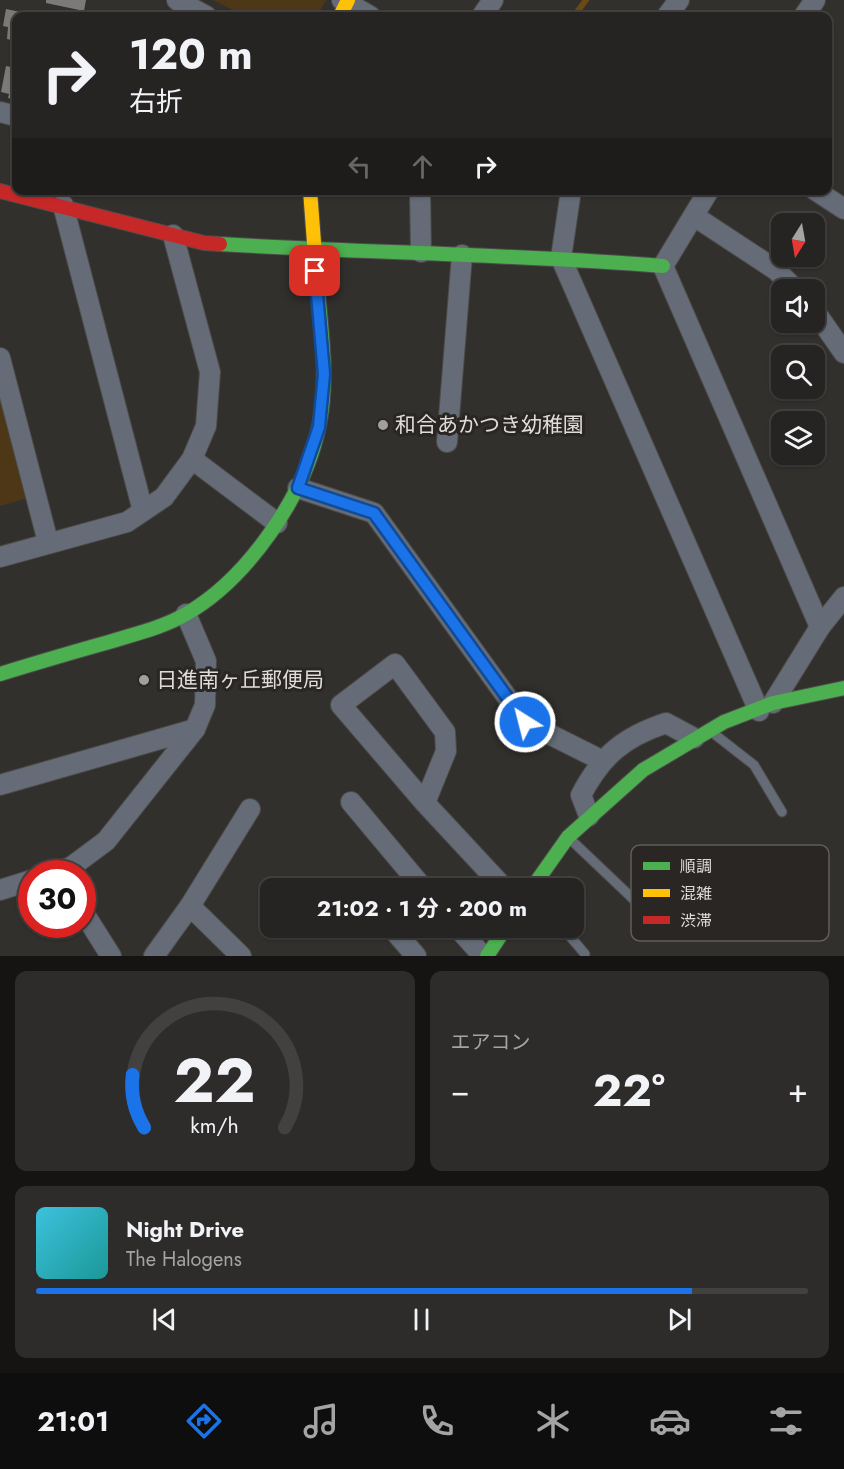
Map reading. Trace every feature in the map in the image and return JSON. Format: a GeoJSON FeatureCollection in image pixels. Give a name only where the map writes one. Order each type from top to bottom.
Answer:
{"type":"FeatureCollection","features":[{"type":"Feature","properties":{"kind":"street"},"geometry":{"type":"LineString","coordinates":[[177,0],[199,12]]}},
{"type":"Feature","properties":{"kind":"street"},"geometry":{"type":"LineString","coordinates":[[344,5],[361,12]]}},
{"type":"Feature","properties":{"kind":"street"},"geometry":{"type":"LineString","coordinates":[[18,195],[204,243],[314,250],[561,258],[663,266]]}},
{"type":"Feature","properties":{"kind":"street"},"geometry":{"type":"LineString","coordinates":[[0,674],[151,629],[186,614],[235,576],[277,523],[298,488],[319,427],[324,374],[310,195]]}},
{"type":"Feature","properties":{"kind":"street"},"geometry":{"type":"LineString","coordinates":[[420,195],[421,252]]}},
{"type":"Feature","properties":{"kind":"street"},"geometry":{"type":"LineString","coordinates":[[570,195],[561,258],[766,707]]}},
{"type":"Feature","properties":{"kind":"street"},"geometry":{"type":"LineString","coordinates":[[663,266],[706,195]]}},
{"type":"Feature","properties":{"kind":"street"},"geometry":{"type":"LineString","coordinates":[[823,195],[844,209]]}},
{"type":"Feature","properties":{"kind":"street"},"geometry":{"type":"LineString","coordinates":[[63,205],[143,511]]}},
{"type":"Feature","properties":{"kind":"street"},"geometry":{"type":"LineString","coordinates":[[694,216],[776,270],[785,279]]}},
{"type":"Feature","properties":{"kind":"street"},"geometry":{"type":"LineString","coordinates":[[0,557],[127,522],[164,497],[192,459],[206,426],[210,372],[173,235]]}},
{"type":"Feature","properties":{"kind":"street"},"geometry":{"type":"LineString","coordinates":[[447,442],[462,255]]}},
{"type":"Feature","properties":{"kind":"street"},"geometry":{"type":"LineString","coordinates":[[663,266],[820,627]]}},
{"type":"Feature","properties":{"kind":"street"},"geometry":{"type":"LineString","coordinates":[[825,326],[844,353]]}},
{"type":"Feature","properties":{"kind":"street"},"geometry":{"type":"LineString","coordinates":[[0,358],[48,542]]}},
{"type":"Feature","properties":{"kind":"street"},"geometry":{"type":"LineString","coordinates":[[192,459],[277,523]]}},
{"type":"Feature","properties":{"kind":"street"},"geometry":{"type":"LineString","coordinates":[[298,488],[374,513],[525,722],[603,761]]}},
{"type":"Feature","properties":{"kind":"street"},"geometry":{"type":"LineString","coordinates":[[766,707],[820,627],[844,597]]}},
{"type":"Feature","properties":{"kind":"street"},"geometry":{"type":"LineString","coordinates":[[80,860],[106,841],[195,729],[205,705],[206,661],[186,614]]}},
{"type":"Feature","properties":{"kind":"street"},"geometry":{"type":"LineString","coordinates":[[425,803],[446,751],[445,732],[395,664],[341,705],[425,803],[495,878]]}},
{"type":"Feature","properties":{"kind":"street"},"geometry":{"type":"LineString","coordinates":[[539,878],[568,837],[643,770],[701,734],[766,707],[844,688]]}},
{"type":"Feature","properties":{"kind":"street"},"geometry":{"type":"LineString","coordinates":[[589,816],[582,795],[603,761],[633,734],[666,723],[701,734]]}},
{"type":"Feature","properties":{"kind":"street"},"geometry":{"type":"LineString","coordinates":[[0,786],[195,729]]}},
{"type":"Feature","properties":{"kind":"street"},"geometry":{"type":"LineString","coordinates":[[351,802],[415,878]]}},
{"type":"Feature","properties":{"kind":"street"},"geometry":{"type":"LineString","coordinates":[[154,956],[190,906],[250,809]]}},
{"type":"Feature","properties":{"kind":"street"},"geometry":{"type":"LineString","coordinates":[[0,890],[18,884]]}},
{"type":"Feature","properties":{"kind":"street"},"geometry":{"type":"LineString","coordinates":[[190,906],[241,956]]}},
{"type":"Feature","properties":{"kind":"street"},"geometry":{"type":"LineString","coordinates":[[96,932],[111,956]]}},
{"type":"Feature","properties":{"kind":"street"},"geometry":{"type":"LineString","coordinates":[[400,938],[416,956]]}},
{"type":"Feature","properties":{"kind":"street"},"geometry":{"type":"LineString","coordinates":[[468,938],[485,956],[498,938]]}},
{"type":"Feature","properties":{"kind":"lane"},"geometry":{"type":"LineString","coordinates":[[701,734],[754,765],[782,812]]}},
{"type":"Feature","properties":{"kind":"lane"},"geometry":{"type":"LineString","coordinates":[[568,837],[631,897]]}},
{"type":"Feature","properties":{"kind":"lane"},"geometry":{"type":"LineString","coordinates":[[571,938],[585,954]]}},
{"type":"Feature","properties":{"kind":"shaded area"},"geometry":{"type":"Polygon","coordinates":[[[213,0],[326,0],[319,12],[237,12],[213,0]]]}},
{"type":"Feature","properties":{"kind":"shaded area"},"geometry":{"type":"Polygon","coordinates":[[[0,383],[28,498],[0,506],[0,383]]]}},
{"type":"Feature","properties":{"kind":"building"},"geometry":{"type":"Polygon","coordinates":[[[46,0],[86,0],[84,11],[46,3],[46,0]]]}},
{"type":"Feature","properties":{"kind":"building"},"geometry":{"type":"Polygon","coordinates":[[[6,9],[20,12],[12,12],[12,40],[7,39],[8,27],[3,26],[6,9]]]}},
{"type":"Feature","properties":{"kind":"building"},"geometry":{"type":"Polygon","coordinates":[[[6,66],[12,67],[12,99],[8,98],[9,94],[1,92],[6,66]]]}},
{"type":"Feature","properties":{"kind":"waterway"},"geometry":{"type":"LineString","coordinates":[[577,12],[586,0]]}},
{"type":"Feature","properties":{"kind":"traffic: fast"},"geometry":{"type":"LineString","coordinates":[[220,244],[663,266]]}},
{"type":"Feature","properties":{"kind":"traffic: fast"},"geometry":{"type":"LineString","coordinates":[[0,674],[148,630],[177,619],[209,599],[251,558],[287,507],[301,480],[312,453],[319,426],[324,372],[317,282]]}},
{"type":"Feature","properties":{"kind":"traffic: fast"},"geometry":{"type":"LineString","coordinates":[[539,878],[568,837],[643,770],[724,722],[773,703],[844,688]]}},
{"type":"Feature","properties":{"kind":"traffic: fast"},"geometry":{"type":"LineString","coordinates":[[487,956],[499,938]]}},
{"type":"Feature","properties":{"kind":"traffic: slow"},"geometry":{"type":"LineString","coordinates":[[342,12],[348,0]]}},
{"type":"Feature","properties":{"kind":"traffic: slow"},"geometry":{"type":"LineString","coordinates":[[310,195],[317,282]]}},
{"type":"Feature","properties":{"kind":"traffic: jam"},"geometry":{"type":"LineString","coordinates":[[0,191],[12,194]]}},
{"type":"Feature","properties":{"kind":"traffic: jam"},"geometry":{"type":"LineString","coordinates":[[16,195],[204,243],[220,244]]}},
{"type":"Feature","properties":{"kind":"place","name":"和合あかつき幼稚園"},"geometry":{"type":"Point","coordinates":[383,425]}},
{"type":"Feature","properties":{"kind":"place","name":"日進南ヶ丘郵便局"},"geometry":{"type":"Point","coordinates":[144,680]}},
{"type":"Feature","properties":{"kind":"route"},"geometry":{"type":"LineString","coordinates":[[315,271],[324,374],[319,427],[310,459],[298,488],[374,513],[525,722]]}}]}
